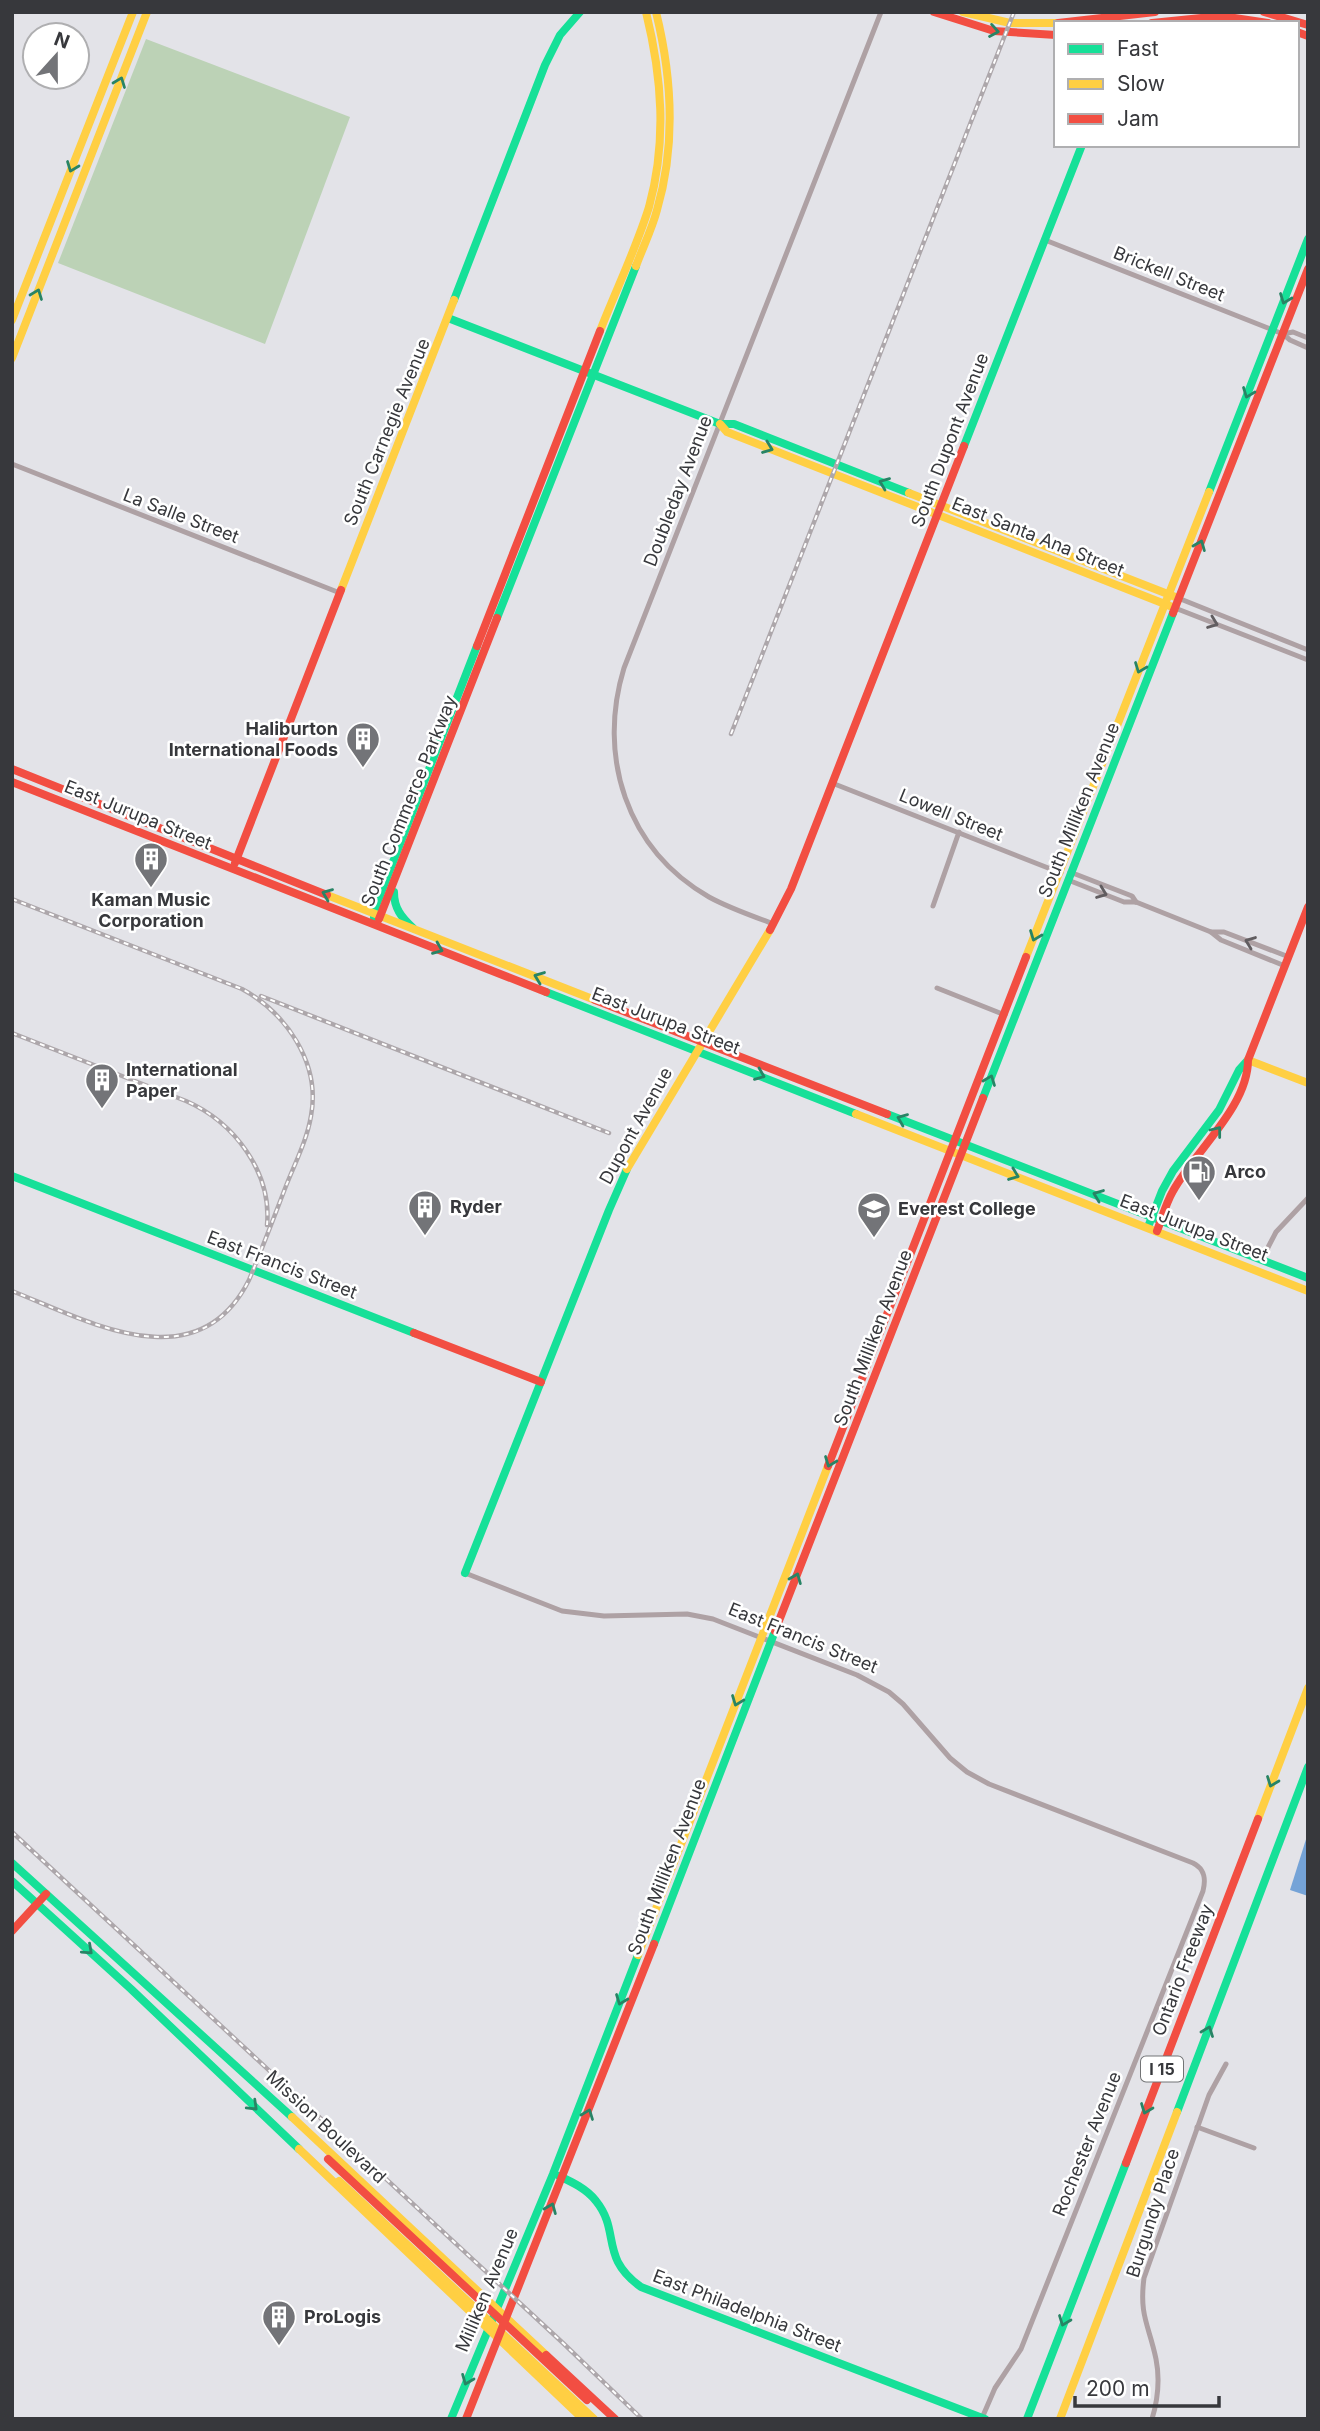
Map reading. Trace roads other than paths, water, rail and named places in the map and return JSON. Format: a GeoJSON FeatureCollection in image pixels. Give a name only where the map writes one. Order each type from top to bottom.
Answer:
{"type":"FeatureCollection","features":[{"type":"Feature","properties":{"kind":"main road"},"geometry":{"type":"LineString","coordinates":[[12,320],[133,12]]}},
{"type":"Feature","properties":{"kind":"main road"},"geometry":{"type":"LineString","coordinates":[[12,358],[147,12]]}},
{"type":"Feature","properties":{"kind":"main road","name":"South Carnegie Avenue"},"geometry":{"type":"LineString","coordinates":[[233,869],[552,49],[580,12]]}},
{"type":"Feature","properties":{"kind":"main road","name":"South Commerce Parkway"},"geometry":{"type":"LineString","coordinates":[[378,914],[395,883],[590,373],[649,209],[659,165],[662,128],[660,74],[646,12]]}},
{"type":"Feature","properties":{"kind":"main road","name":"South Commerce Parkway"},"geometry":{"type":"LineString","coordinates":[[374,923],[590,373],[657,211],[667,166],[671,92],[668,64],[656,12]]}},
{"type":"Feature","properties":{"kind":"main road"},"geometry":{"type":"LineString","coordinates":[[934,12],[985,30],[1022,35],[1054,35]]}},
{"type":"Feature","properties":{"kind":"main road"},"geometry":{"type":"LineString","coordinates":[[963,12],[991,21],[1054,23]]}},
{"type":"Feature","properties":{"kind":"main road"},"geometry":{"type":"LineString","coordinates":[[1107,20],[1155,12]]}},
{"type":"Feature","properties":{"kind":"main road"},"geometry":{"type":"LineString","coordinates":[[1264,12],[1292,21]]}},
{"type":"Feature","properties":{"kind":"main road"},"geometry":{"type":"LineString","coordinates":[[1167,21],[1240,15],[1261,21]]}},
{"type":"Feature","properties":{"kind":"main road","name":"South Dupont Avenue"},"geometry":{"type":"LineString","coordinates":[[847,746],[1081,147]]}},
{"type":"Feature","properties":{"kind":"main road","name":"South Milliken Avenue"},"geometry":{"type":"LineString","coordinates":[[553,2174],[1308,239]]}},
{"type":"Feature","properties":{"kind":"main road","name":"South Milliken Avenue"},"geometry":{"type":"LineString","coordinates":[[466,2419],[563,2178],[1308,269]]}},
{"type":"Feature","properties":{"kind":"main road","name":"East Santa Ana Street"},"geometry":{"type":"LineString","coordinates":[[448,318],[720,424],[727,432],[1178,598]]}},
{"type":"Feature","properties":{"kind":"main road","name":"East Santa Ana Street"},"geometry":{"type":"LineString","coordinates":[[940,510],[1175,608]]}},
{"type":"Feature","properties":{"kind":"main road","name":"Dupont Avenue"},"geometry":{"type":"LineString","coordinates":[[465,1573],[628,1168],[774,924],[795,879],[847,746]]}},
{"type":"Feature","properties":{"kind":"main road","name":"East Jurupa Street"},"geometry":{"type":"LineString","coordinates":[[12,769],[1308,1278]]}},
{"type":"Feature","properties":{"kind":"main road","name":"East Jurupa Street"},"geometry":{"type":"LineString","coordinates":[[12,782],[1308,1291]]}},
{"type":"Feature","properties":{"kind":"main road"},"geometry":{"type":"LineString","coordinates":[[33,790],[45,790],[84,805],[93,801]]}},
{"type":"Feature","properties":{"kind":"main road"},"geometry":{"type":"LineString","coordinates":[[111,821],[115,817],[121,817],[155,830],[167,830]]}},
{"type":"Feature","properties":{"kind":"main road"},"geometry":{"type":"LineString","coordinates":[[395,883],[394,905],[399,916],[415,929]]}},
{"type":"Feature","properties":{"kind":"main road"},"geometry":{"type":"LineString","coordinates":[[1153,1229],[1152,1217],[1173,1171],[1219,1110],[1239,1070],[1248,1060],[1308,907]]}},
{"type":"Feature","properties":{"kind":"main road"},"geometry":{"type":"LineString","coordinates":[[1248,1060],[1308,1083]]}},
{"type":"Feature","properties":{"kind":"main road"},"geometry":{"type":"LineString","coordinates":[[1153,1229],[1161,1220],[1179,1181],[1233,1106],[1248,1074],[1248,1060]]}},
{"type":"Feature","properties":{"kind":"main road","name":"East Francis Street"},"geometry":{"type":"LineString","coordinates":[[12,1176],[541,1382]]}},
{"type":"Feature","properties":{"kind":"main road","name":"Ontario Freeway"},"geometry":{"type":"LineString","coordinates":[[1027,2419],[1308,1687]]}},
{"type":"Feature","properties":{"kind":"main road","name":"I 15"},"geometry":{"type":"LineString","coordinates":[[1060,2419],[1308,1767]]}},
{"type":"Feature","properties":{"kind":"main road","name":"Mission Boulevard"},"geometry":{"type":"LineString","coordinates":[[12,1863],[615,2419]]}},
{"type":"Feature","properties":{"kind":"main road","name":"Mission Boulevard"},"geometry":{"type":"LineString","coordinates":[[12,1881],[131,1989],[583,2419]]}},
{"type":"Feature","properties":{"kind":"main road"},"geometry":{"type":"LineString","coordinates":[[12,1931],[46,1894]]}},
{"type":"Feature","properties":{"kind":"main road"},"geometry":{"type":"LineString","coordinates":[[645,1937],[655,1941]]}},
{"type":"Feature","properties":{"kind":"main road"},"geometry":{"type":"LineString","coordinates":[[168,2004],[454,2283],[485,2296],[497,2293],[508,2280]]}},
{"type":"Feature","properties":{"kind":"main road"},"geometry":{"type":"LineString","coordinates":[[308,2157],[354,2193],[553,2374],[607,2419]]}},
{"type":"Feature","properties":{"kind":"main road","name":"East Philadelphia Street"},"geometry":{"type":"LineString","coordinates":[[553,2174],[582,2188],[597,2201],[606,2221],[614,2259],[631,2281],[641,2287],[984,2418]]}},
{"type":"Feature","properties":{"kind":"main road","name":"Milliken Avenue"},"geometry":{"type":"LineString","coordinates":[[451,2419],[553,2174]]}},
{"type":"Feature","properties":{"kind":"main road"},"geometry":{"type":"LineString","coordinates":[[553,2374],[594,2419]]}},
{"type":"Feature","properties":{"kind":"street","name":"Doubleday Avenue"},"geometry":{"type":"LineString","coordinates":[[774,924],[709,897],[676,873],[649,843],[621,788],[614,748],[615,708],[624,668],[881,12]]}},
{"type":"Feature","properties":{"kind":"street"},"geometry":{"type":"LineString","coordinates":[[1022,35],[1025,24]]}},
{"type":"Feature","properties":{"kind":"street","name":"Brickell Street"},"geometry":{"type":"LineString","coordinates":[[1045,240],[1283,334],[1308,348]]}},
{"type":"Feature","properties":{"kind":"street","name":"Brickell Street"},"geometry":{"type":"LineString","coordinates":[[1283,334],[1293,332],[1308,338]]}},
{"type":"Feature","properties":{"kind":"street","name":"La Salle Street"},"geometry":{"type":"LineString","coordinates":[[12,464],[340,593]]}},
{"type":"Feature","properties":{"kind":"street","name":"East Santa Ana Street"},"geometry":{"type":"LineString","coordinates":[[1178,598],[1308,650]]}},
{"type":"Feature","properties":{"kind":"street","name":"East Santa Ana Street"},"geometry":{"type":"LineString","coordinates":[[1175,608],[1308,660]]}},
{"type":"Feature","properties":{"kind":"street","name":"Lowell Street"},"geometry":{"type":"LineString","coordinates":[[832,783],[1070,876],[1124,902],[1136,902],[1211,932],[1221,940],[1285,966]]}},
{"type":"Feature","properties":{"kind":"street"},"geometry":{"type":"LineString","coordinates":[[933,906],[959,832]]}},
{"type":"Feature","properties":{"kind":"street","name":"Lowell Street"},"geometry":{"type":"LineString","coordinates":[[1211,932],[1224,932],[1289,957]]}},
{"type":"Feature","properties":{"kind":"street"},"geometry":{"type":"LineString","coordinates":[[937,988],[1005,1015]]}},
{"type":"Feature","properties":{"kind":"street"},"geometry":{"type":"LineString","coordinates":[[1262,1259],[1276,1232],[1308,1198]]}},
{"type":"Feature","properties":{"kind":"street","name":"East Francis Street"},"geometry":{"type":"LineString","coordinates":[[465,1573],[562,1611],[604,1616],[687,1614],[713,1619],[857,1675],[889,1692],[915,1716],[950,1758],[980,1780],[1193,1863],[1201,1868],[1204,1874]]}},
{"type":"Feature","properties":{"kind":"street","name":"Rochester Avenue"},"geometry":{"type":"LineString","coordinates":[[984,2418],[995,2388],[1021,2348],[1203,1891],[1204,1874]]}},
{"type":"Feature","properties":{"kind":"street","name":"Burgundy Place"},"geometry":{"type":"LineString","coordinates":[[1152,2419],[1158,2374],[1143,2318],[1144,2278],[1209,2095],[1226,2064]]}},
{"type":"Feature","properties":{"kind":"street"},"geometry":{"type":"LineString","coordinates":[[1197,2127],[1254,2148]]}},
{"type":"Feature","properties":{"kind":"water"},"geometry":{"type":"Polygon","coordinates":[[[1308,1833],[1308,1896],[1290,1890],[1308,1833]]]}},
{"type":"Feature","properties":{"kind":"railway"},"geometry":{"type":"LineString","coordinates":[[731,734],[1014,12]]}},
{"type":"Feature","properties":{"kind":"railway"},"geometry":{"type":"LineString","coordinates":[[12,899],[242,989],[258,999],[286,1026],[297,1042],[311,1077],[313,1096],[304,1143],[249,1280],[227,1311],[201,1329],[171,1337],[140,1335],[107,1328],[12,1291]]}},
{"type":"Feature","properties":{"kind":"railway"},"geometry":{"type":"LineString","coordinates":[[261,996],[609,1133]]}},
{"type":"Feature","properties":{"kind":"railway"},"geometry":{"type":"LineString","coordinates":[[12,1033],[186,1101],[220,1122],[234,1135],[256,1168],[267,1205],[267,1225]]}},
{"type":"Feature","properties":{"kind":"railway"},"geometry":{"type":"LineString","coordinates":[[12,1832],[642,2419]]}},
{"type":"Feature","properties":{"kind":"place","name":"Haliburton International Foods"},"geometry":{"type":"Point","coordinates":[363,769]}},
{"type":"Feature","properties":{"kind":"place","name":"Kaman Music Corporation"},"geometry":{"type":"Point","coordinates":[151,889]}},
{"type":"Feature","properties":{"kind":"place","name":"International Paper"},"geometry":{"type":"Point","coordinates":[102,1110]}},
{"type":"Feature","properties":{"kind":"place","name":"Arco"},"geometry":{"type":"Point","coordinates":[1199,1202]}},
{"type":"Feature","properties":{"kind":"place","name":"Ryder"},"geometry":{"type":"Point","coordinates":[425,1237]}},
{"type":"Feature","properties":{"kind":"place","name":"Everest College"},"geometry":{"type":"Point","coordinates":[874,1239]}},
{"type":"Feature","properties":{"kind":"place","name":"ProLogis"},"geometry":{"type":"Point","coordinates":[279,2347]}}]}
